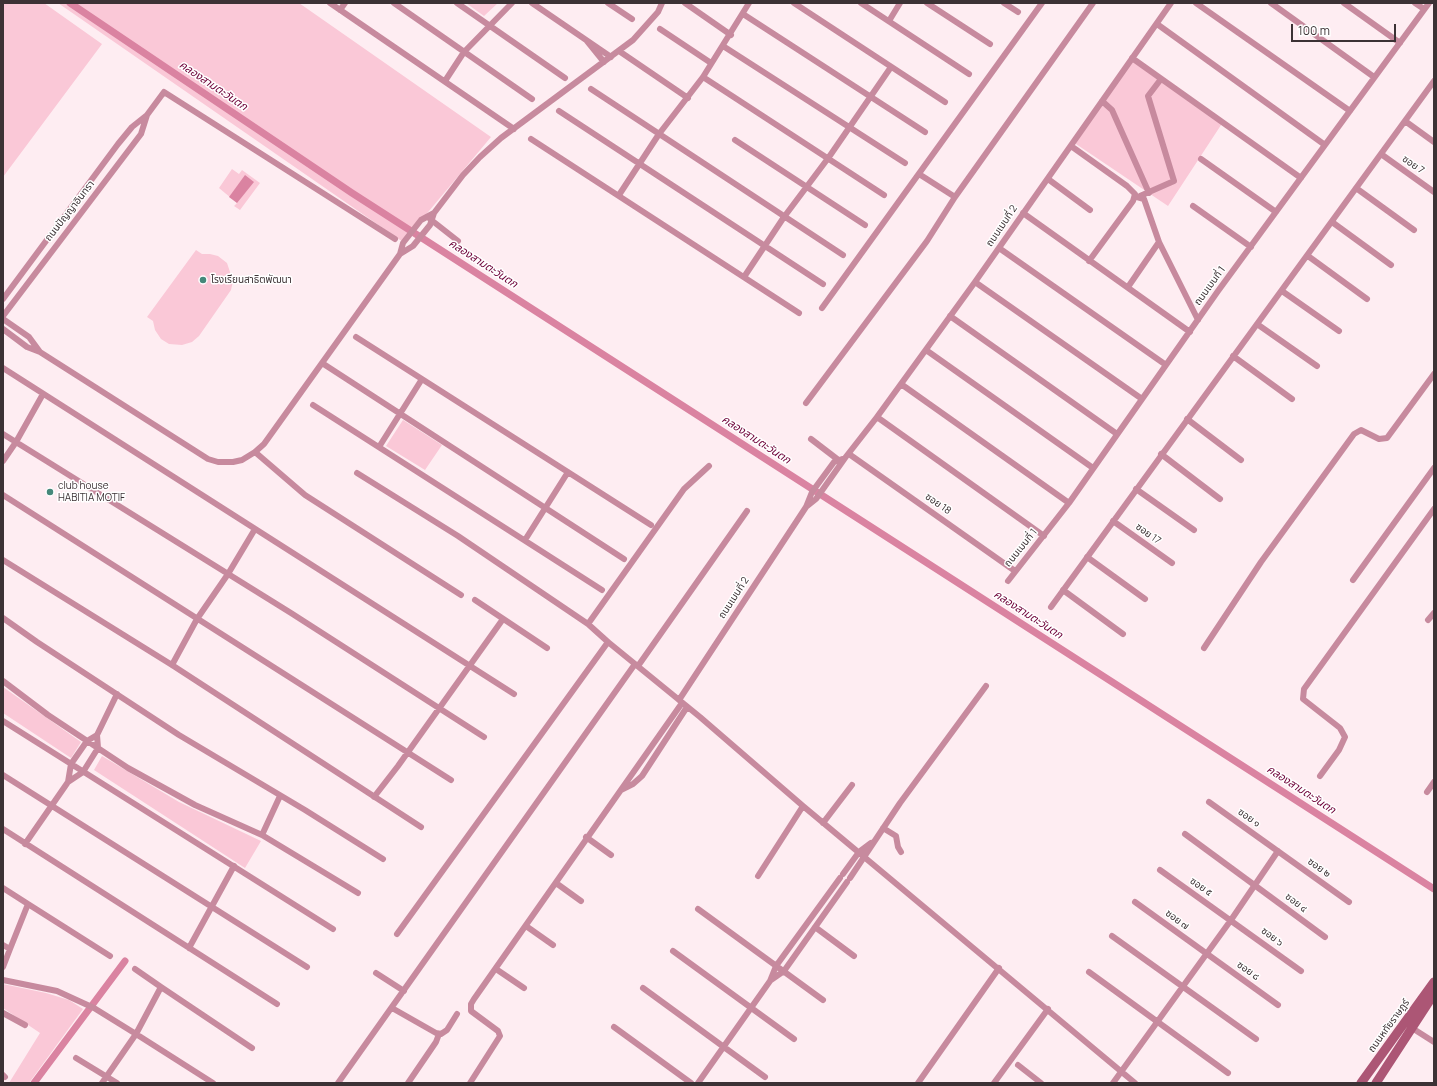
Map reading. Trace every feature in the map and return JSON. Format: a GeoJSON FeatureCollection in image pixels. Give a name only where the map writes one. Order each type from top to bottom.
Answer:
{"type":"FeatureCollection","features":[{"type":"Feature","properties":{"kind":"main road","name":"ถนนหทัยราษฎร์"},"geometry":{"type":"LineString","coordinates":[[1362,1083],[1434,982]]}},
{"type":"Feature","properties":{"kind":"main road","name":"ถนนหทัยราษฎร์"},"geometry":{"type":"LineString","coordinates":[[1376,1083],[1434,994]]}},
{"type":"Feature","properties":{"kind":"street"},"geometry":{"type":"LineString","coordinates":[[330,3],[514,129]]}},
{"type":"Feature","properties":{"kind":"street"},"geometry":{"type":"LineString","coordinates":[[340,10],[345,3]]}},
{"type":"Feature","properties":{"kind":"street"},"geometry":{"type":"LineString","coordinates":[[394,3],[532,99]]}},
{"type":"Feature","properties":{"kind":"street"},"geometry":{"type":"LineString","coordinates":[[457,3],[566,78]]}},
{"type":"Feature","properties":{"kind":"street"},"geometry":{"type":"LineString","coordinates":[[444,81],[464,52],[512,3]]}},
{"type":"Feature","properties":{"kind":"street"},"geometry":{"type":"LineString","coordinates":[[532,3],[611,57]]}},
{"type":"Feature","properties":{"kind":"street"},"geometry":{"type":"LineString","coordinates":[[608,3],[632,19]]}},
{"type":"Feature","properties":{"kind":"street"},"geometry":{"type":"LineString","coordinates":[[400,254],[413,246],[431,223],[434,213],[463,175],[501,138],[634,40],[658,12],[662,3]]}},
{"type":"Feature","properties":{"kind":"street"},"geometry":{"type":"LineString","coordinates":[[685,3],[731,35]]}},
{"type":"Feature","properties":{"kind":"street"},"geometry":{"type":"LineString","coordinates":[[618,195],[659,134],[703,77],[731,35],[749,3]]}},
{"type":"Feature","properties":{"kind":"street"},"geometry":{"type":"LineString","coordinates":[[794,3],[945,102]]}},
{"type":"Feature","properties":{"kind":"street"},"geometry":{"type":"LineString","coordinates":[[861,3],[969,74]]}},
{"type":"Feature","properties":{"kind":"street"},"geometry":{"type":"LineString","coordinates":[[889,21],[900,3]]}},
{"type":"Feature","properties":{"kind":"street"},"geometry":{"type":"LineString","coordinates":[[927,3],[990,44]]}},
{"type":"Feature","properties":{"kind":"street"},"geometry":{"type":"LineString","coordinates":[[1004,3],[1018,12]]}},
{"type":"Feature","properties":{"kind":"street"},"geometry":{"type":"LineString","coordinates":[[822,308],[1042,3]]}},
{"type":"Feature","properties":{"kind":"street"},"geometry":{"type":"LineString","coordinates":[[806,403],[922,247],[955,197],[1093,3]]}},
{"type":"Feature","properties":{"kind":"street","name":"ถนนเมนที่ 2"},"geometry":{"type":"LineString","coordinates":[[806,507],[818,497],[844,459],[877,418],[1048,179],[1171,3]]}},
{"type":"Feature","properties":{"kind":"street"},"geometry":{"type":"LineString","coordinates":[[1196,3],[1350,111]]}},
{"type":"Feature","properties":{"kind":"street"},"geometry":{"type":"LineString","coordinates":[[1271,3],[1374,77]]}},
{"type":"Feature","properties":{"kind":"street"},"geometry":{"type":"LineString","coordinates":[[1344,3],[1400,43]]}},
{"type":"Feature","properties":{"kind":"street"},"geometry":{"type":"LineString","coordinates":[[1415,3],[1424,10]]}},
{"type":"Feature","properties":{"kind":"street","name":"ถนนเมนที่ 1"},"geometry":{"type":"LineString","coordinates":[[1008,581],[1044,536],[1276,212],[1429,3]]}},
{"type":"Feature","properties":{"kind":"street"},"geometry":{"type":"LineString","coordinates":[[743,14],[925,132]]}},
{"type":"Feature","properties":{"kind":"street"},"geometry":{"type":"LineString","coordinates":[[1157,24],[1325,145]]}},
{"type":"Feature","properties":{"kind":"street"},"geometry":{"type":"LineString","coordinates":[[660,29],[711,63]]}},
{"type":"Feature","properties":{"kind":"street"},"geometry":{"type":"LineString","coordinates":[[586,40],[604,62]]}},
{"type":"Feature","properties":{"kind":"street"},"geometry":{"type":"LineString","coordinates":[[723,46],[905,162]]}},
{"type":"Feature","properties":{"kind":"street"},"geometry":{"type":"LineString","coordinates":[[619,51],[688,98]]}},
{"type":"Feature","properties":{"kind":"street"},"geometry":{"type":"LineString","coordinates":[[1132,58],[1301,178]]}},
{"type":"Feature","properties":{"kind":"street"},"geometry":{"type":"LineString","coordinates":[[744,277],[784,217],[829,158],[891,67]]}},
{"type":"Feature","properties":{"kind":"street"},"geometry":{"type":"LineString","coordinates":[[703,77],[884,195]]}},
{"type":"Feature","properties":{"kind":"street"},"geometry":{"type":"LineString","coordinates":[[1089,261],[1138,197],[1174,181],[1148,96],[1161,79]]}},
{"type":"Feature","properties":{"kind":"street"},"geometry":{"type":"LineString","coordinates":[[1051,607],[1161,454],[1433,85]]}},
{"type":"Feature","properties":{"kind":"street"},"geometry":{"type":"LineString","coordinates":[[591,90],[843,255]]}},
{"type":"Feature","properties":{"kind":"street","name":"ถนนปัญญาอินทรา"},"geometry":{"type":"LineString","coordinates":[[3,299],[118,144],[132,127],[146,115],[164,92],[395,239]]}},
{"type":"Feature","properties":{"kind":"street"},"geometry":{"type":"LineString","coordinates":[[1102,101],[1112,110],[1149,193]]}},
{"type":"Feature","properties":{"kind":"street"},"geometry":{"type":"LineString","coordinates":[[559,111],[638,165],[823,284]]}},
{"type":"Feature","properties":{"kind":"street","name":"ถนนปัญญาอินทรา"},"geometry":{"type":"LineString","coordinates":[[3,318],[141,134],[146,115]]}},
{"type":"Feature","properties":{"kind":"street"},"geometry":{"type":"LineString","coordinates":[[1405,121],[1434,142]]}},
{"type":"Feature","properties":{"kind":"street"},"geometry":{"type":"LineString","coordinates":[[531,139],[799,313]]}},
{"type":"Feature","properties":{"kind":"street"},"geometry":{"type":"LineString","coordinates":[[735,140],[865,225]]}},
{"type":"Feature","properties":{"kind":"street"},"geometry":{"type":"LineString","coordinates":[[1071,146],[1134,191],[1138,197],[1144,199],[1159,242],[1198,320]]}},
{"type":"Feature","properties":{"kind":"street","name":"ซอย 7"},"geometry":{"type":"LineString","coordinates":[[1381,154],[1434,192]]}},
{"type":"Feature","properties":{"kind":"street"},"geometry":{"type":"LineString","coordinates":[[1201,159],[1276,212]]}},
{"type":"Feature","properties":{"kind":"street"},"geometry":{"type":"LineString","coordinates":[[919,174],[955,197]]}},
{"type":"Feature","properties":{"kind":"street"},"geometry":{"type":"LineString","coordinates":[[1048,179],[1090,210]]}},
{"type":"Feature","properties":{"kind":"street"},"geometry":{"type":"LineString","coordinates":[[1356,188],[1414,230]]}},
{"type":"Feature","properties":{"kind":"street"},"geometry":{"type":"LineString","coordinates":[[1193,206],[1251,247]]}},
{"type":"Feature","properties":{"kind":"street"},"geometry":{"type":"LineString","coordinates":[[3,330],[27,347],[40,352],[208,459],[218,462],[233,462],[255,452],[264,444],[400,254],[403,243],[423,218],[434,213]]}},
{"type":"Feature","properties":{"kind":"street"},"geometry":{"type":"LineString","coordinates":[[1023,213],[1190,332]]}},
{"type":"Feature","properties":{"kind":"street"},"geometry":{"type":"LineString","coordinates":[[423,218],[458,241]]}},
{"type":"Feature","properties":{"kind":"street"},"geometry":{"type":"LineString","coordinates":[[1332,222],[1391,265]]}},
{"type":"Feature","properties":{"kind":"street"},"geometry":{"type":"LineString","coordinates":[[1128,288],[1159,242]]}},
{"type":"Feature","properties":{"kind":"street"},"geometry":{"type":"LineString","coordinates":[[999,248],[1166,365]]}},
{"type":"Feature","properties":{"kind":"street"},"geometry":{"type":"LineString","coordinates":[[1308,256],[1367,299]]}},
{"type":"Feature","properties":{"kind":"street"},"geometry":{"type":"LineString","coordinates":[[975,282],[1142,399]]}},
{"type":"Feature","properties":{"kind":"street"},"geometry":{"type":"LineString","coordinates":[[1282,291],[1339,331]]}},
{"type":"Feature","properties":{"kind":"street"},"geometry":{"type":"LineString","coordinates":[[950,316],[1117,434]]}},
{"type":"Feature","properties":{"kind":"street"},"geometry":{"type":"LineString","coordinates":[[3,318],[29,337],[40,352]]}},
{"type":"Feature","properties":{"kind":"street"},"geometry":{"type":"LineString","coordinates":[[1257,324],[1317,366]]}},
{"type":"Feature","properties":{"kind":"street"},"geometry":{"type":"LineString","coordinates":[[356,337],[651,525]]}},
{"type":"Feature","properties":{"kind":"street"},"geometry":{"type":"LineString","coordinates":[[926,350],[1093,468]]}},
{"type":"Feature","properties":{"kind":"street"},"geometry":{"type":"LineString","coordinates":[[1233,356],[1292,399]]}},
{"type":"Feature","properties":{"kind":"street"},"geometry":{"type":"LineString","coordinates":[[322,363],[624,558]]}},
{"type":"Feature","properties":{"kind":"street"},"geometry":{"type":"LineString","coordinates":[[3,368],[514,694]]}},
{"type":"Feature","properties":{"kind":"street"},"geometry":{"type":"LineString","coordinates":[[1204,648],[1262,562],[1354,434],[1361,430],[1379,439],[1387,438],[1434,374]]}},
{"type":"Feature","properties":{"kind":"street"},"geometry":{"type":"LineString","coordinates":[[379,447],[422,379]]}},
{"type":"Feature","properties":{"kind":"street"},"geometry":{"type":"LineString","coordinates":[[901,384],[1068,503]]}},
{"type":"Feature","properties":{"kind":"street"},"geometry":{"type":"LineString","coordinates":[[4,458],[16,442],[43,394]]}},
{"type":"Feature","properties":{"kind":"street"},"geometry":{"type":"LineString","coordinates":[[313,405],[602,590]]}},
{"type":"Feature","properties":{"kind":"street"},"geometry":{"type":"LineString","coordinates":[[877,418],[1044,536]]}},
{"type":"Feature","properties":{"kind":"street"},"geometry":{"type":"LineString","coordinates":[[1187,419],[1241,460]]}},
{"type":"Feature","properties":{"kind":"street"},"geometry":{"type":"LineString","coordinates":[[3,434],[228,574],[484,737]]}},
{"type":"Feature","properties":{"kind":"street","name":"ซอย 18"},"geometry":{"type":"LineString","coordinates":[[811,439],[1015,571]]}},
{"type":"Feature","properties":{"kind":"street"},"geometry":{"type":"LineString","coordinates":[[255,452],[304,495],[461,595]]}},
{"type":"Feature","properties":{"kind":"street"},"geometry":{"type":"LineString","coordinates":[[1161,454],[1220,498]]}},
{"type":"Feature","properties":{"kind":"street","name":"ถนนเมนที่ 2"},"geometry":{"type":"LineString","coordinates":[[470,1083],[500,1036],[498,1031],[471,1011],[474,999],[556,883],[680,701],[806,507],[812,492],[834,462],[844,459]]}},
{"type":"Feature","properties":{"kind":"street"},"geometry":{"type":"LineString","coordinates":[[588,624],[684,489],[709,466]]}},
{"type":"Feature","properties":{"kind":"street"},"geometry":{"type":"LineString","coordinates":[[1353,580],[1434,468]]}},
{"type":"Feature","properties":{"kind":"street"},"geometry":{"type":"LineString","coordinates":[[525,540],[568,472]]}},
{"type":"Feature","properties":{"kind":"street"},"geometry":{"type":"LineString","coordinates":[[357,473],[458,536],[588,624],[823,823],[999,968],[1135,1083]]}},
{"type":"Feature","properties":{"kind":"street"},"geometry":{"type":"LineString","coordinates":[[1136,489],[1194,530]]}},
{"type":"Feature","properties":{"kind":"street"},"geometry":{"type":"LineString","coordinates":[[3,495],[451,780]]}},
{"type":"Feature","properties":{"kind":"street"},"geometry":{"type":"LineString","coordinates":[[1320,776],[1339,750],[1345,737],[1340,728],[1303,699],[1304,689],[1434,509]]}},
{"type":"Feature","properties":{"kind":"street"},"geometry":{"type":"LineString","coordinates":[[338,1083],[747,512]]}},
{"type":"Feature","properties":{"kind":"street","name":"ซอย 17"},"geometry":{"type":"LineString","coordinates":[[1113,521],[1172,563]]}},
{"type":"Feature","properties":{"kind":"street"},"geometry":{"type":"LineString","coordinates":[[172,665],[197,619],[228,574],[255,529]]}},
{"type":"Feature","properties":{"kind":"street"},"geometry":{"type":"LineString","coordinates":[[1087,557],[1144,599]]}},
{"type":"Feature","properties":{"kind":"street"},"geometry":{"type":"LineString","coordinates":[[3,560],[172,665],[421,827]]}},
{"type":"Feature","properties":{"kind":"street"},"geometry":{"type":"LineString","coordinates":[[1063,590],[1123,634]]}},
{"type":"Feature","properties":{"kind":"street"},"geometry":{"type":"LineString","coordinates":[[475,600],[546,648]]}},
{"type":"Feature","properties":{"kind":"street"},"geometry":{"type":"LineString","coordinates":[[1428,620],[1434,612]]}},
{"type":"Feature","properties":{"kind":"street"},"geometry":{"type":"LineString","coordinates":[[3,618],[179,735],[383,859]]}},
{"type":"Feature","properties":{"kind":"street"},"geometry":{"type":"LineString","coordinates":[[374,797],[503,619]]}},
{"type":"Feature","properties":{"kind":"street"},"geometry":{"type":"LineString","coordinates":[[397,934],[608,642]]}},
{"type":"Feature","properties":{"kind":"street"},"geometry":{"type":"LineString","coordinates":[[3,681],[48,715],[128,768],[178,796],[262,835],[358,893]]}},
{"type":"Feature","properties":{"kind":"street"},"geometry":{"type":"LineString","coordinates":[[770,982],[784,971],[865,857],[872,842],[986,686]]}},
{"type":"Feature","properties":{"kind":"street"},"geometry":{"type":"LineString","coordinates":[[68,782],[83,772],[98,748],[97,735],[117,694]]}},
{"type":"Feature","properties":{"kind":"street"},"geometry":{"type":"LineString","coordinates":[[619,791],[633,784],[642,776],[687,707]]}},
{"type":"Feature","properties":{"kind":"street"},"geometry":{"type":"LineString","coordinates":[[3,721],[333,929]]}},
{"type":"Feature","properties":{"kind":"street"},"geometry":{"type":"LineString","coordinates":[[25,844],[68,782],[72,764],[87,741],[97,735]]}},
{"type":"Feature","properties":{"kind":"street"},"geometry":{"type":"LineString","coordinates":[[3,775],[307,967]]}},
{"type":"Feature","properties":{"kind":"street"},"geometry":{"type":"LineString","coordinates":[[1427,792],[1434,782]]}},
{"type":"Feature","properties":{"kind":"street"},"geometry":{"type":"LineString","coordinates":[[823,823],[852,785]]}},
{"type":"Feature","properties":{"kind":"street"},"geometry":{"type":"LineString","coordinates":[[262,835],[280,796]]}},
{"type":"Feature","properties":{"kind":"street","name":"ซอย ๑"},"geometry":{"type":"LineString","coordinates":[[1209,802],[1278,851]]}},
{"type":"Feature","properties":{"kind":"street"},"geometry":{"type":"LineString","coordinates":[[758,876],[803,806]]}},
{"type":"Feature","properties":{"kind":"street"},"geometry":{"type":"LineString","coordinates":[[883,828],[896,836],[898,847],[901,852]]}},
{"type":"Feature","properties":{"kind":"street"},"geometry":{"type":"LineString","coordinates":[[3,829],[277,1004]]}},
{"type":"Feature","properties":{"kind":"street","name":"ซอย ๔"},"geometry":{"type":"LineString","coordinates":[[1185,834],[1325,937]]}},
{"type":"Feature","properties":{"kind":"street"},"geometry":{"type":"LineString","coordinates":[[586,837],[611,855]]}},
{"type":"Feature","properties":{"kind":"street"},"geometry":{"type":"LineString","coordinates":[[698,1083],[770,982],[776,966],[859,852],[872,842]]}},
{"type":"Feature","properties":{"kind":"street"},"geometry":{"type":"LineString","coordinates":[[1113,1083],[1231,920],[1278,851]]}},
{"type":"Feature","properties":{"kind":"street","name":"ซอย ๒"},"geometry":{"type":"LineString","coordinates":[[1278,851],[1350,902]]}},
{"type":"Feature","properties":{"kind":"street"},"geometry":{"type":"LineString","coordinates":[[189,948],[234,866]]}},
{"type":"Feature","properties":{"kind":"street","name":"ซอย ๕"},"geometry":{"type":"LineString","coordinates":[[1160,870],[1231,920]]}},
{"type":"Feature","properties":{"kind":"street"},"geometry":{"type":"LineString","coordinates":[[556,883],[581,901]]}},
{"type":"Feature","properties":{"kind":"street"},"geometry":{"type":"LineString","coordinates":[[3,888],[110,956]]}},
{"type":"Feature","properties":{"kind":"street","name":"ซอย ๗"},"geometry":{"type":"LineString","coordinates":[[1135,902],[1206,953]]}},
{"type":"Feature","properties":{"kind":"street"},"geometry":{"type":"LineString","coordinates":[[3,967],[28,904]]}},
{"type":"Feature","properties":{"kind":"street"},"geometry":{"type":"LineString","coordinates":[[698,909],[823,1000]]}},
{"type":"Feature","properties":{"kind":"street","name":"ซอย ๖"},"geometry":{"type":"LineString","coordinates":[[1231,920],[1301,971]]}},
{"type":"Feature","properties":{"kind":"street"},"geometry":{"type":"LineString","coordinates":[[526,926],[553,945]]}},
{"type":"Feature","properties":{"kind":"street"},"geometry":{"type":"LineString","coordinates":[[815,927],[854,956]]}},
{"type":"Feature","properties":{"kind":"street"},"geometry":{"type":"LineString","coordinates":[[1112,936],[1256,1039]]}},
{"type":"Feature","properties":{"kind":"street"},"geometry":{"type":"LineString","coordinates":[[3,945],[10,949]]}},
{"type":"Feature","properties":{"kind":"street"},"geometry":{"type":"LineString","coordinates":[[673,951],[794,1039]]}},
{"type":"Feature","properties":{"kind":"street","name":"ซอย ๘"},"geometry":{"type":"LineString","coordinates":[[1206,953],[1278,1005]]}},
{"type":"Feature","properties":{"kind":"street"},"geometry":{"type":"LineString","coordinates":[[918,1083],[999,968]]}},
{"type":"Feature","properties":{"kind":"street"},"geometry":{"type":"LineString","coordinates":[[135,969],[252,1048]]}},
{"type":"Feature","properties":{"kind":"street"},"geometry":{"type":"LineString","coordinates":[[496,969],[524,988]]}},
{"type":"Feature","properties":{"kind":"street"},"geometry":{"type":"LineString","coordinates":[[1089,972],[1228,1073]]}},
{"type":"Feature","properties":{"kind":"street"},"geometry":{"type":"LineString","coordinates":[[376,973],[404,991]]}},
{"type":"Feature","properties":{"kind":"street"},"geometry":{"type":"LineString","coordinates":[[3,980],[57,991],[84,1003],[213,1083]]}},
{"type":"Feature","properties":{"kind":"street"},"geometry":{"type":"LineString","coordinates":[[102,1083],[136,1034],[161,988]]}},
{"type":"Feature","properties":{"kind":"street"},"geometry":{"type":"LineString","coordinates":[[643,988],[765,1077]]}},
{"type":"Feature","properties":{"kind":"street"},"geometry":{"type":"LineString","coordinates":[[392,1008],[439,1034]]}},
{"type":"Feature","properties":{"kind":"street"},"geometry":{"type":"LineString","coordinates":[[994,1083],[1048,1009]]}},
{"type":"Feature","properties":{"kind":"street"},"geometry":{"type":"LineString","coordinates":[[3,1014],[25,1025]]}},
{"type":"Feature","properties":{"kind":"street"},"geometry":{"type":"LineString","coordinates":[[408,1083],[436,1042],[439,1034],[447,1030],[457,1014]]}},
{"type":"Feature","properties":{"kind":"street"},"geometry":{"type":"LineString","coordinates":[[614,1027],[691,1083]]}},
{"type":"Feature","properties":{"kind":"street"},"geometry":{"type":"LineString","coordinates":[[1412,1028],[1434,1042]]}},
{"type":"Feature","properties":{"kind":"street"},"geometry":{"type":"LineString","coordinates":[[76,1058],[117,1083]]}},
{"type":"Feature","properties":{"kind":"street"},"geometry":{"type":"LineString","coordinates":[[1018,1065],[1041,1083]]}},
{"type":"Feature","properties":{"kind":"shaded area"},"geometry":{"type":"Polygon","coordinates":[[[3,3],[44,3],[102,44],[3,177],[3,3]]]}},
{"type":"Feature","properties":{"kind":"shaded area"},"geometry":{"type":"Polygon","coordinates":[[[58,3],[299,3],[491,137],[403,242],[58,3]]]}},
{"type":"Feature","properties":{"kind":"shaded area"},"geometry":{"type":"Polygon","coordinates":[[[466,3],[498,3],[484,16],[466,3]]]}},
{"type":"Feature","properties":{"kind":"shaded area"},"geometry":{"type":"Polygon","coordinates":[[[1131,59],[1223,122],[1168,206],[1073,142],[1131,59]]]}},
{"type":"Feature","properties":{"kind":"shaded area"},"geometry":{"type":"Polygon","coordinates":[[[232,169],[239,174],[242,170],[260,183],[240,210],[234,206],[237,203],[219,188],[232,169]]]}},
{"type":"Feature","properties":{"kind":"shaded area"},"geometry":{"type":"Polygon","coordinates":[[[245,175],[254,182],[237,203],[229,197],[245,175]]]}},
{"type":"Feature","properties":{"kind":"shaded area"},"geometry":{"type":"Polygon","coordinates":[[[196,250],[202,254],[218,256],[227,263],[233,281],[231,290],[199,336],[192,342],[182,345],[169,344],[161,339],[155,330],[153,321],[147,317],[196,250]]]}},
{"type":"Feature","properties":{"kind":"shaded area"},"geometry":{"type":"Polygon","coordinates":[[[403,420],[442,445],[425,470],[386,446],[403,420]]]}},
{"type":"Feature","properties":{"kind":"shaded area"},"geometry":{"type":"Polygon","coordinates":[[[3,687],[81,742],[71,758],[3,713],[3,687]]]}},
{"type":"Feature","properties":{"kind":"shaded area"},"geometry":{"type":"Polygon","coordinates":[[[102,756],[179,802],[261,841],[245,868],[94,770],[102,756]]]}},
{"type":"Feature","properties":{"kind":"shaded area"},"geometry":{"type":"Polygon","coordinates":[[[3,984],[46,993],[69,1000],[83,1009],[29,1083],[9,1083],[40,1033],[3,1008],[3,984]]]}},
{"type":"Feature","properties":{"kind":"waterway","name":"คลองสามตะวันตก"},"geometry":{"type":"LineString","coordinates":[[70,3],[352,193],[1434,889]]}},
{"type":"Feature","properties":{"kind":"waterway"},"geometry":{"type":"LineString","coordinates":[[34,1083],[125,961]]}},
{"type":"Feature","properties":{"kind":"place","name":"โรงเรียนสาธิตพัฒนา"},"geometry":{"type":"Point","coordinates":[203,280]}},
{"type":"Feature","properties":{"kind":"place","name":"club house HABITIA MOTIF"},"geometry":{"type":"Point","coordinates":[50,492]}}]}
